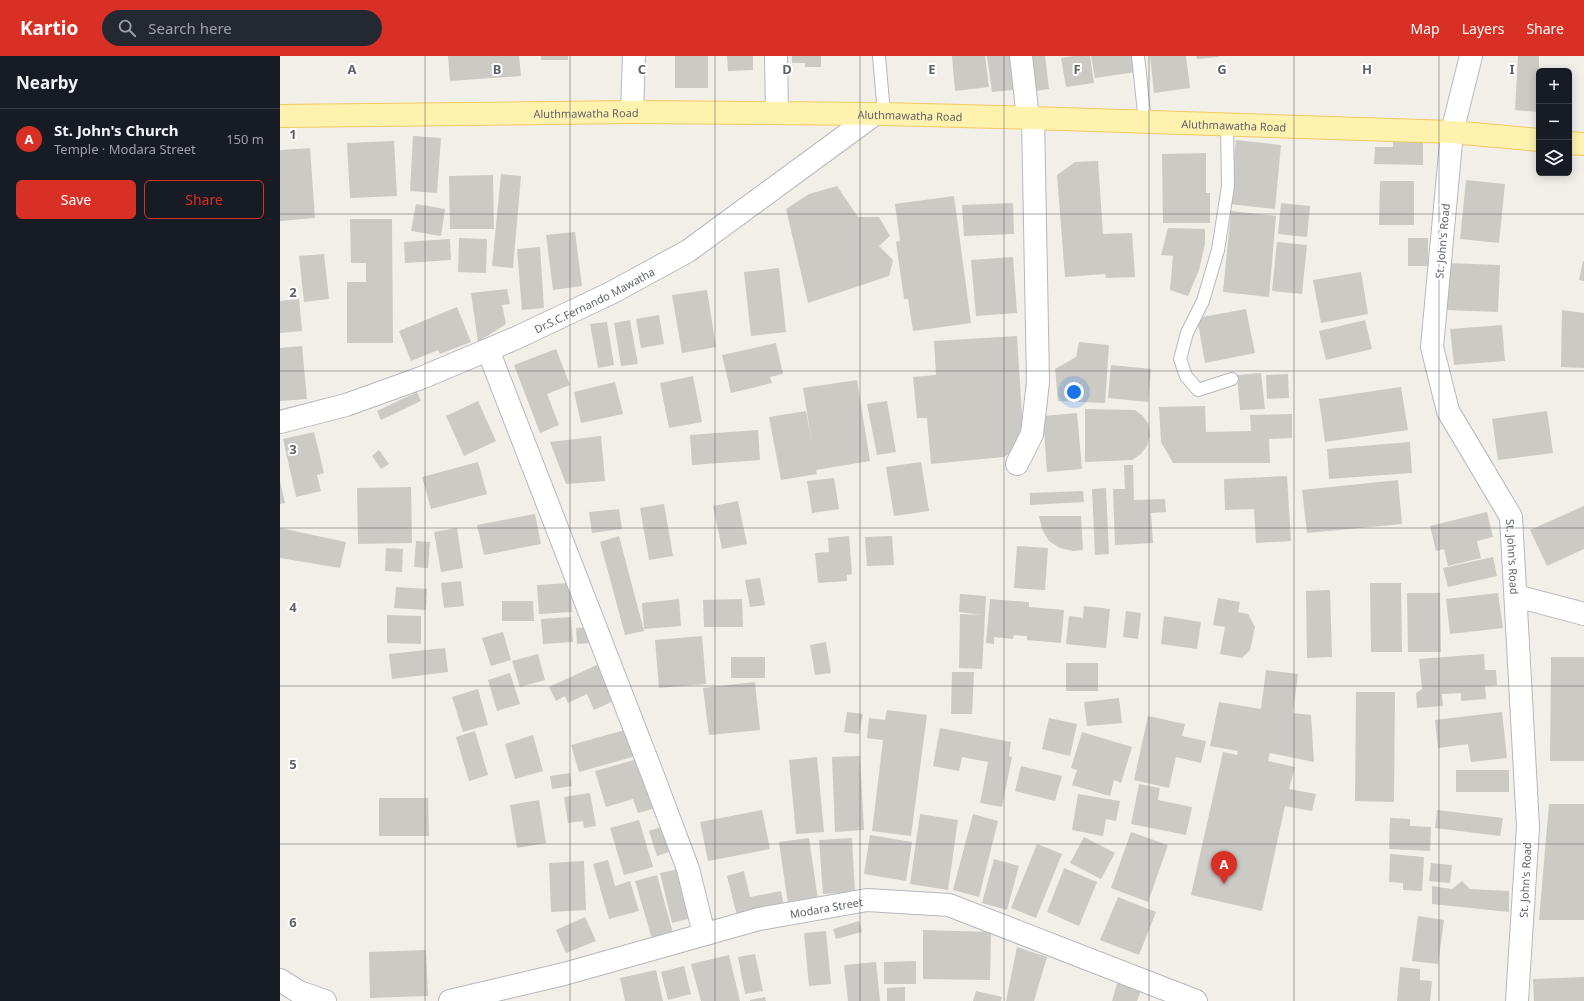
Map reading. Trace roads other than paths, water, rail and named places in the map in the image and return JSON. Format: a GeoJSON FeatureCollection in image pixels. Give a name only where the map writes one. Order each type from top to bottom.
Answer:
{"type":"FeatureCollection","features":[{"type":"Feature","properties":{"kind":"main road","name":"Aluthmawatha Road"},"geometry":{"type":"LineString","coordinates":[[280,116],[632,112],[880,114],[1452,132],[1536,140]]}},
{"type":"Feature","properties":{"kind":"main road"},"geometry":{"type":"LineString","coordinates":[[1572,143],[1584,144]]}},
{"type":"Feature","properties":{"kind":"street"},"geometry":{"type":"LineString","coordinates":[[632,112],[634,56]]}},
{"type":"Feature","properties":{"kind":"street"},"geometry":{"type":"LineString","coordinates":[[776,56],[777,113]]}},
{"type":"Feature","properties":{"kind":"street"},"geometry":{"type":"LineString","coordinates":[[1018,464],[1032,434],[1038,382],[1030,118],[1021,56]]}},
{"type":"Feature","properties":{"kind":"street","name":"St. John's Road"},"geometry":{"type":"LineString","coordinates":[[1471,56],[1452,132],[1432,347],[1448,411],[1511,517],[1528,827],[1517,1001]]}},
{"type":"Feature","properties":{"kind":"street","name":"Dr.S.C.Fernando Mawatha"},"geometry":{"type":"LineString","coordinates":[[280,422],[346,405],[422,378],[488,350],[611,292],[688,252],[880,114]]}},
{"type":"Feature","properties":{"kind":"street"},"geometry":{"type":"LineString","coordinates":[[488,350],[688,869],[704,934]]}},
{"type":"Feature","properties":{"kind":"street"},"geometry":{"type":"LineString","coordinates":[[1516,596],[1584,614]]}},
{"type":"Feature","properties":{"kind":"street","name":"Modara Street"},"geometry":{"type":"LineString","coordinates":[[450,1001],[564,974],[759,919],[867,900],[949,905],[1196,1001]]}},
{"type":"Feature","properties":{"kind":"street"},"geometry":{"type":"LineString","coordinates":[[280,980],[299,992],[325,1001]]}},
{"type":"Feature","properties":{"kind":"lane"},"geometry":{"type":"LineString","coordinates":[[879,56],[880,114]]}},
{"type":"Feature","properties":{"kind":"lane"},"geometry":{"type":"LineString","coordinates":[[1138,56],[1144,122]]}},
{"type":"Feature","properties":{"kind":"lane"},"geometry":{"type":"LineString","coordinates":[[1227,125],[1228,186],[1218,250],[1203,301],[1187,333],[1180,359],[1186,376],[1198,390],[1232,379]]}},
{"type":"Feature","properties":{"kind":"place","name":"St. John's Church"},"geometry":{"type":"Point","coordinates":[1224,884]}}]}
